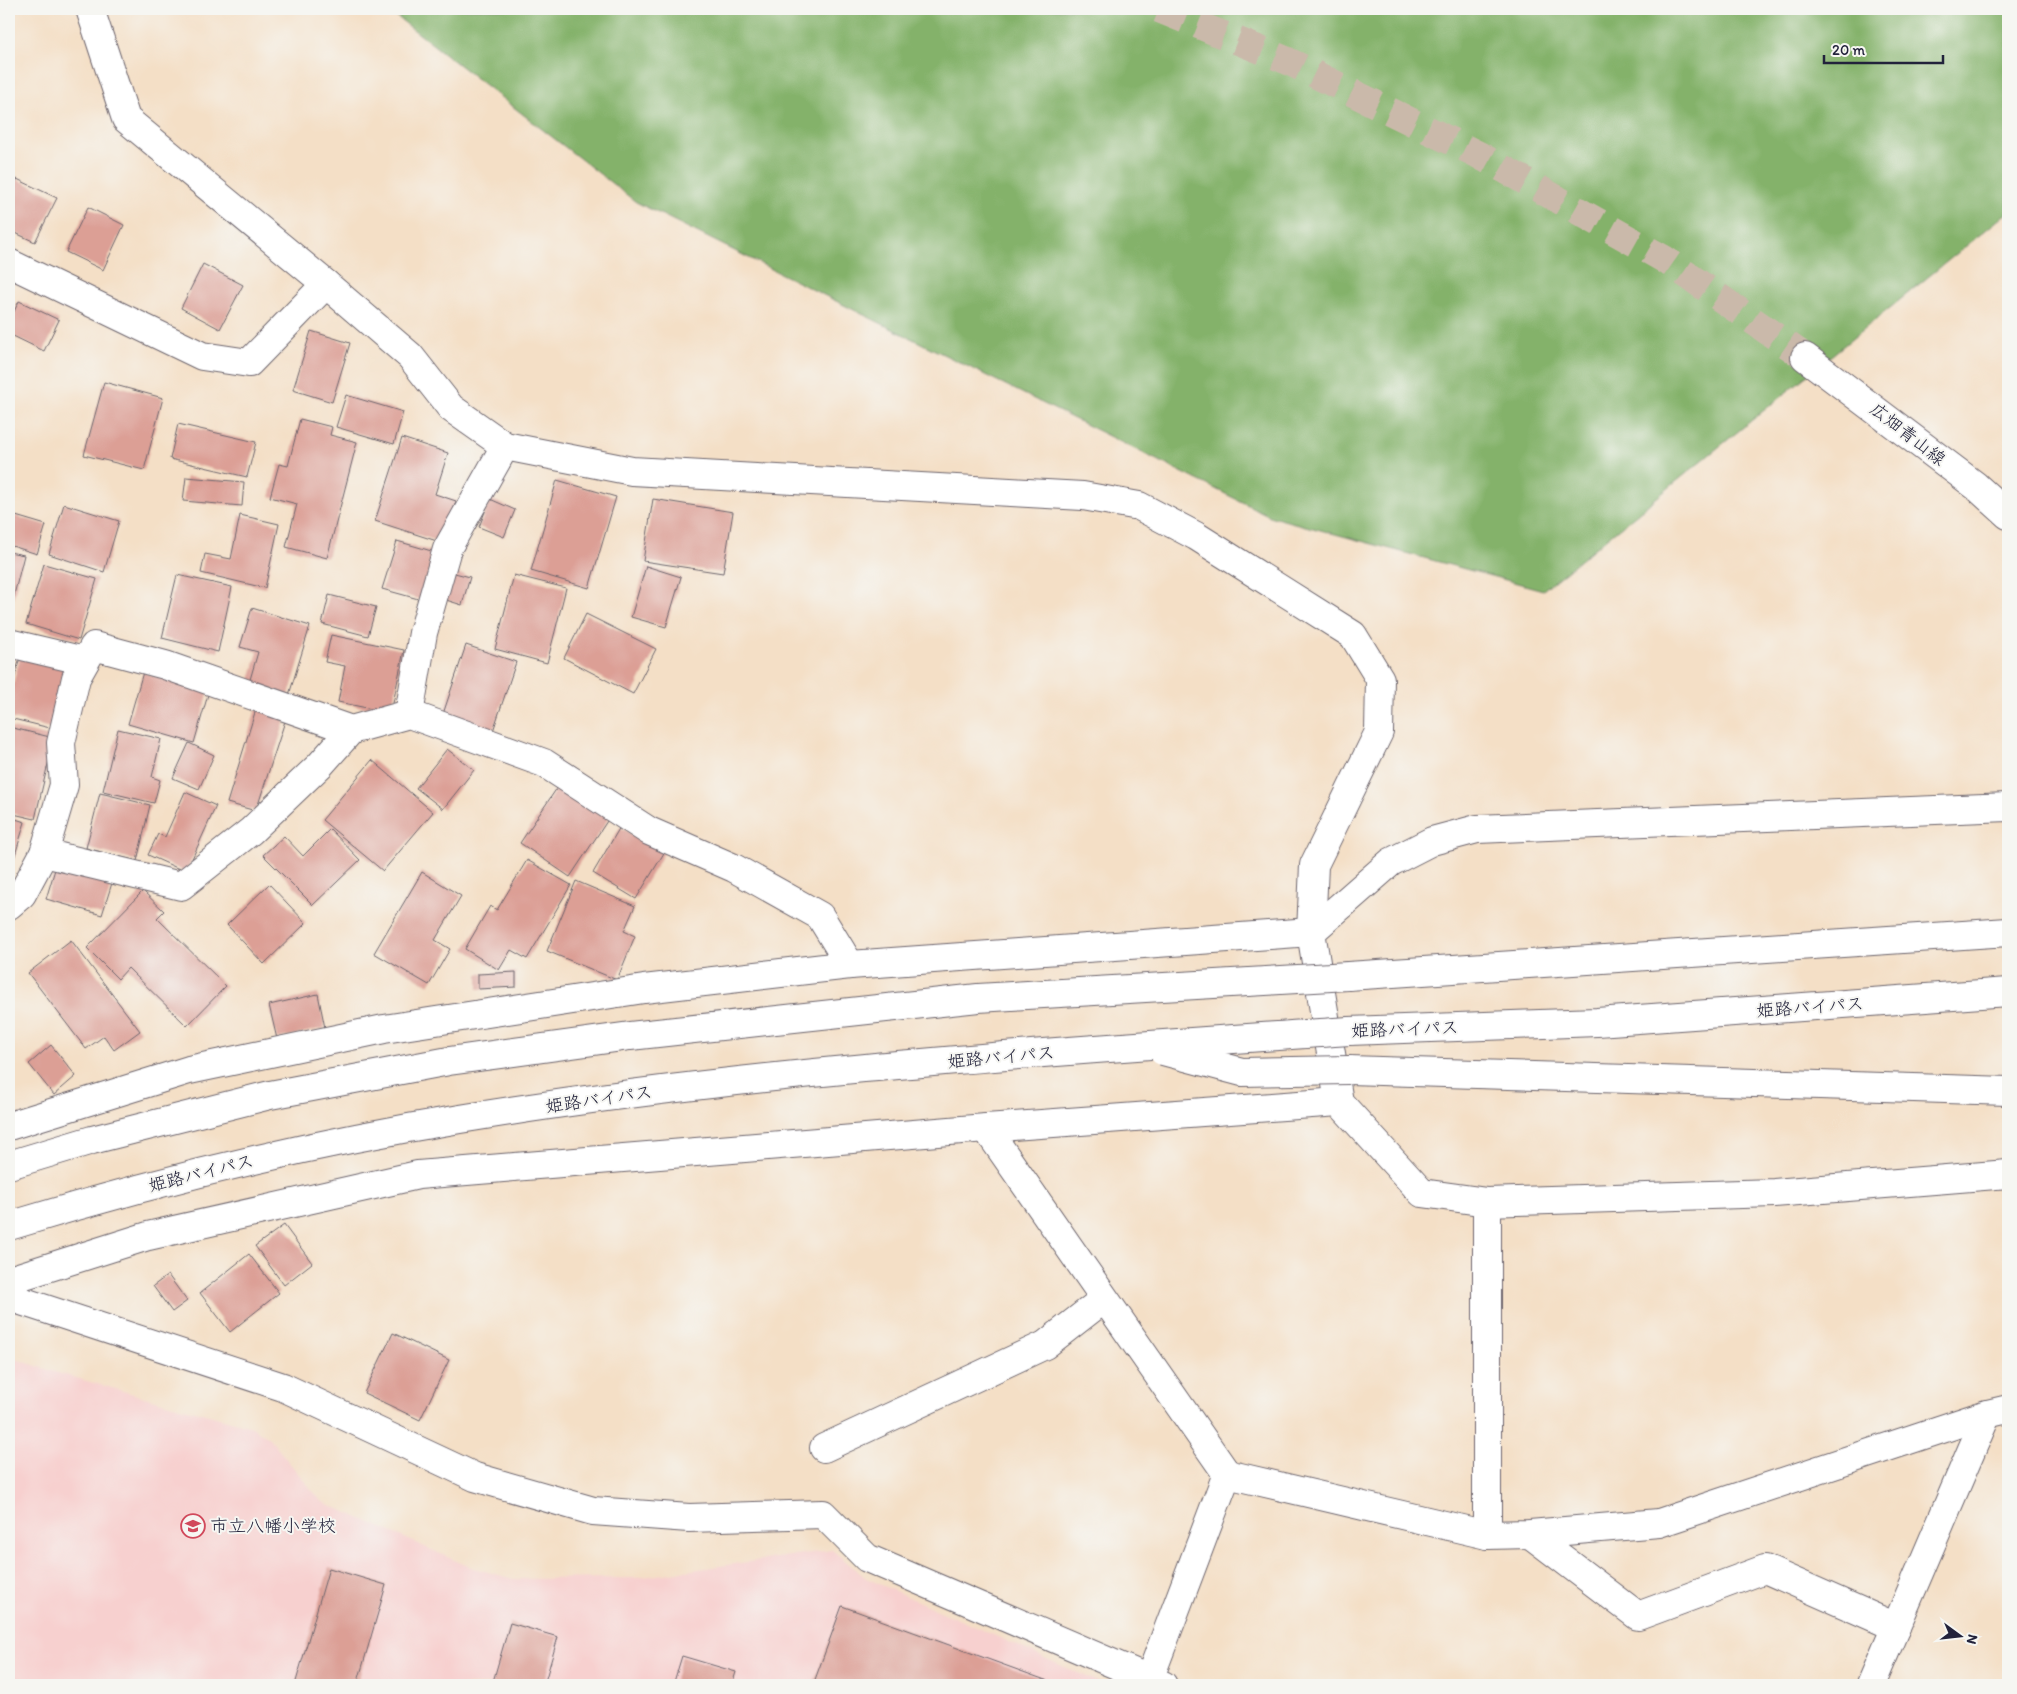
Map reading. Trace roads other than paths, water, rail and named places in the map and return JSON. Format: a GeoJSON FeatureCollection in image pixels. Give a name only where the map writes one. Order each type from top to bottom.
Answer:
{"type":"FeatureCollection","features":[{"type":"Feature","properties":{"kind":"main road"},"geometry":{"type":"LineString","coordinates":[[90,9],[126,120],[326,284],[410,356],[452,408],[505,446],[632,471],[1083,496],[1139,506],[1196,536],[1352,636],[1380,679],[1379,732],[1314,865],[1311,932],[1339,1102],[1422,1193],[1487,1202],[1774,1193],[2008,1174]]}},
{"type":"Feature","properties":{"kind":"main road"},"geometry":{"type":"LineString","coordinates":[[9,264],[202,356],[248,363],[326,284]]}},
{"type":"Feature","properties":{"kind":"main road","name":"広畑青山線"},"geometry":{"type":"LineString","coordinates":[[1805,357],[1976,486],[2008,515]]}},
{"type":"Feature","properties":{"kind":"main road"},"geometry":{"type":"LineString","coordinates":[[409,714],[422,633],[447,549],[505,446]]}},
{"type":"Feature","properties":{"kind":"main road"},"geometry":{"type":"LineString","coordinates":[[9,643],[85,661]]}},
{"type":"Feature","properties":{"kind":"main road"},"geometry":{"type":"LineString","coordinates":[[9,905],[22,894],[44,853],[64,785],[62,742],[76,678],[94,646],[165,665],[351,730]]}},
{"type":"Feature","properties":{"kind":"main road"},"geometry":{"type":"LineString","coordinates":[[44,853],[181,886],[251,831],[320,765],[351,730],[409,714],[544,763],[649,831],[734,868],[820,916],[850,965]]}},
{"type":"Feature","properties":{"kind":"main road"},"geometry":{"type":"LineString","coordinates":[[9,1126],[189,1070],[384,1029],[644,989],[850,965],[1311,932],[1391,862],[1432,841],[1477,829],[2008,807]]}},
{"type":"Feature","properties":{"kind":"main road"},"geometry":{"type":"LineString","coordinates":[[9,1165],[92,1140],[270,1095],[449,1061],[630,1036],[978,998],[1348,976],[2008,932]]}},
{"type":"Feature","properties":{"kind":"main road","name":"姫路バイパス"},"geometry":{"type":"LineString","coordinates":[[9,1226],[106,1197],[283,1154],[458,1119],[640,1092],[988,1057],[1349,1031],[1597,1022],[2008,992]]}},
{"type":"Feature","properties":{"kind":"main road"},"geometry":{"type":"LineString","coordinates":[[1140,1046],[1242,1072],[1349,1070],[2008,1091]]}},
{"type":"Feature","properties":{"kind":"main road"},"geometry":{"type":"LineString","coordinates":[[9,1280],[148,1236],[418,1175],[986,1128],[1339,1102]]}},
{"type":"Feature","properties":{"kind":"main road"},"geometry":{"type":"LineString","coordinates":[[986,1128],[1227,1474],[1487,1535],[1530,1534],[1659,1523],[1998,1411]]}},
{"type":"Feature","properties":{"kind":"main road"},"geometry":{"type":"LineString","coordinates":[[1487,1202],[1487,1535]]}},
{"type":"Feature","properties":{"kind":"main road"},"geometry":{"type":"LineString","coordinates":[[9,1297],[283,1387],[475,1477],[592,1511],[689,1518],[823,1514],[867,1558],[1153,1683],[1227,1474]]}},
{"type":"Feature","properties":{"kind":"main road"},"geometry":{"type":"LineString","coordinates":[[824,1448],[1045,1345],[1104,1299]]}},
{"type":"Feature","properties":{"kind":"main road"},"geometry":{"type":"LineString","coordinates":[[1871,1685],[1896,1627],[1998,1411]]}},
{"type":"Feature","properties":{"kind":"main road"},"geometry":{"type":"LineString","coordinates":[[1530,1534],[1638,1616],[1765,1569],[1896,1627]]}},
{"type":"Feature","properties":{"kind":"tunnel"},"geometry":{"type":"LineString","coordinates":[[1159,9],[1288,61],[1477,154],[1664,259],[1805,357]]}},
{"type":"Feature","properties":{"kind":"place","name":"市立八幡小学校"},"geometry":{"type":"Point","coordinates":[193,1526]}}]}
